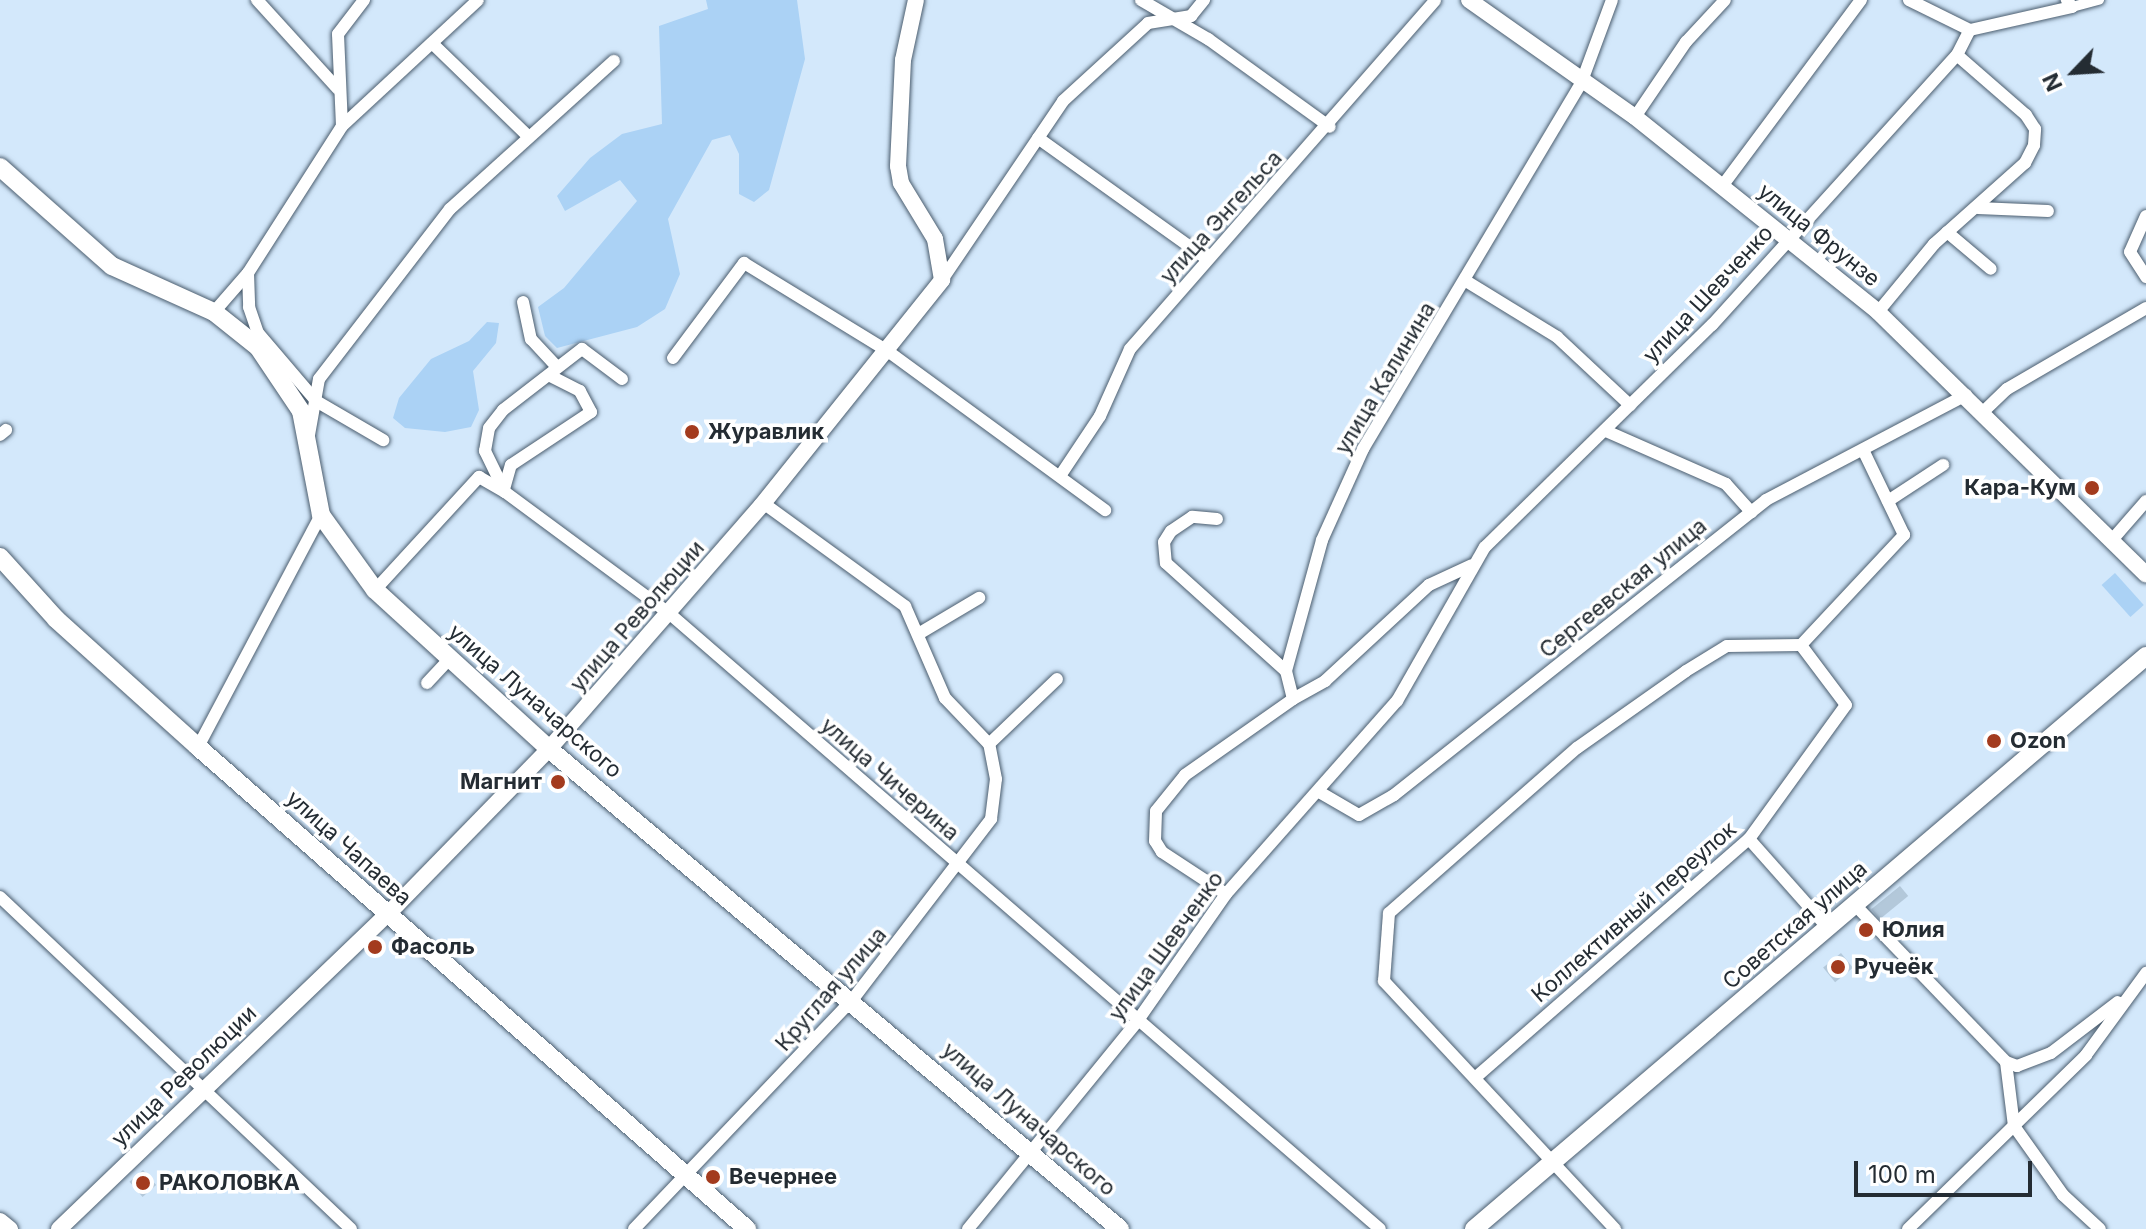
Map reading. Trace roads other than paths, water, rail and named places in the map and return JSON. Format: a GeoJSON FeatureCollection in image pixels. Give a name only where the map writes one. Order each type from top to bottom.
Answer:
{"type":"FeatureCollection","features":[{"type":"Feature","properties":{"kind":"main road","name":"улица Луначарского"},"geometry":{"type":"LineString","coordinates":[[0,167],[112,266],[214,312],[240,329],[276,368],[308,437],[321,515],[375,590],[549,749],[853,999],[1120,1229]]}},
{"type":"Feature","properties":{"kind":"main road","name":"улица Чапаева"},"geometry":{"type":"LineString","coordinates":[[0,557],[56,619],[198,747],[747,1229]]}},
{"type":"Feature","properties":{"kind":"main road","name":"Советская улица"},"geometry":{"type":"LineString","coordinates":[[1474,1229],[2146,656]]}},
{"type":"Feature","properties":{"kind":"street"},"geometry":{"type":"LineString","coordinates":[[257,0],[338,89]]}},
{"type":"Feature","properties":{"kind":"street"},"geometry":{"type":"LineString","coordinates":[[342,126],[338,89],[340,24],[364,0]]}},
{"type":"Feature","properties":{"kind":"street"},"geometry":{"type":"LineString","coordinates":[[214,312],[248,273],[342,126],[434,45],[478,0]]}},
{"type":"Feature","properties":{"kind":"street"},"geometry":{"type":"LineString","coordinates":[[916,0],[903,60],[898,166],[901,183],[935,239],[942,280]]}},
{"type":"Feature","properties":{"kind":"street"},"geometry":{"type":"LineString","coordinates":[[1141,0],[1177,19],[1330,127]]}},
{"type":"Feature","properties":{"kind":"street"},"geometry":{"type":"LineString","coordinates":[[942,280],[1038,138],[1106,56],[1148,23],[1191,16],[1204,0]]}},
{"type":"Feature","properties":{"kind":"street","name":"улица Энгельса"},"geometry":{"type":"LineString","coordinates":[[1060,476],[1100,416],[1130,349],[1207,259],[1330,127],[1435,0]]}},
{"type":"Feature","properties":{"kind":"street","name":"улица Фрунзе"},"geometry":{"type":"LineString","coordinates":[[1469,0],[1635,117],[1878,312],[2146,574]]}},
{"type":"Feature","properties":{"kind":"street","name":"улица Калинина"},"geometry":{"type":"LineString","coordinates":[[1293,699],[1286,671],[1322,540],[1363,449],[1466,281],[1582,81],[1612,0]]}},
{"type":"Feature","properties":{"kind":"street"},"geometry":{"type":"LineString","coordinates":[[1635,117],[1686,42],[1725,0]]}},
{"type":"Feature","properties":{"kind":"street"},"geometry":{"type":"LineString","coordinates":[[1723,185],[1861,0]]}},
{"type":"Feature","properties":{"kind":"street"},"geometry":{"type":"LineString","coordinates":[[1909,0],[1930,4],[1970,30],[2069,4],[2099,0]]}},
{"type":"Feature","properties":{"kind":"street","name":"улица Шевченко"},"geometry":{"type":"LineString","coordinates":[[968,1229],[1136,1023],[1226,894],[1321,793],[1397,701],[1472,565],[1606,431],[1787,238],[1957,55],[1970,30]]}},
{"type":"Feature","properties":{"kind":"street"},"geometry":{"type":"LineString","coordinates":[[434,45],[526,134]]}},
{"type":"Feature","properties":{"kind":"street"},"geometry":{"type":"LineString","coordinates":[[1878,312],[1947,232],[1978,208],[2025,163],[2035,129],[1957,55]]}},
{"type":"Feature","properties":{"kind":"street"},"geometry":{"type":"LineString","coordinates":[[308,437],[319,379],[450,209],[526,134],[614,61]]}},
{"type":"Feature","properties":{"kind":"street"},"geometry":{"type":"LineString","coordinates":[[1038,138],[1207,259]]}},
{"type":"Feature","properties":{"kind":"street"},"geometry":{"type":"LineString","coordinates":[[1978,208],[2048,211]]}},
{"type":"Feature","properties":{"kind":"street"},"geometry":{"type":"LineString","coordinates":[[2146,216],[2130,252],[2146,277]]}},
{"type":"Feature","properties":{"kind":"street"},"geometry":{"type":"LineString","coordinates":[[1947,232],[1991,269]]}},
{"type":"Feature","properties":{"kind":"street"},"geometry":{"type":"LineString","coordinates":[[673,358],[744,263],[889,352],[1105,510]]}},
{"type":"Feature","properties":{"kind":"street"},"geometry":{"type":"LineString","coordinates":[[248,273],[249,307],[258,333],[316,401],[383,440]]}},
{"type":"Feature","properties":{"kind":"street","name":"улица Революции"},"geometry":{"type":"LineString","coordinates":[[59,1229],[203,1087],[387,915],[549,749],[670,614],[889,352],[942,280]]}},
{"type":"Feature","properties":{"kind":"street"},"geometry":{"type":"LineString","coordinates":[[1466,281],[1557,337],[1630,405]]}},
{"type":"Feature","properties":{"kind":"street"},"geometry":{"type":"LineString","coordinates":[[505,492],[503,478],[511,465],[591,412],[580,391],[553,371],[531,339],[523,302]]}},
{"type":"Feature","properties":{"kind":"street"},"geometry":{"type":"LineString","coordinates":[[1983,412],[2007,389],[2146,308]]}},
{"type":"Feature","properties":{"kind":"street"},"geometry":{"type":"LineString","coordinates":[[505,492],[485,451],[489,428],[582,349],[622,379]]}},
{"type":"Feature","properties":{"kind":"street","name":"Сергеевская улица"},"geometry":{"type":"LineString","coordinates":[[1321,793],[1359,815],[1394,795],[1751,512],[1966,395]]}},
{"type":"Feature","properties":{"kind":"street"},"geometry":{"type":"LineString","coordinates":[[1606,431],[1726,484],[1751,512]]}},
{"type":"Feature","properties":{"kind":"street"},"geometry":{"type":"LineString","coordinates":[[1615,1229],[1384,981],[1389,913],[1577,748],[1727,646],[1801,645],[1904,535],[1864,452]]}},
{"type":"Feature","properties":{"kind":"street"},"geometry":{"type":"LineString","coordinates":[[1888,501],[1943,465]]}},
{"type":"Feature","properties":{"kind":"street","name":"улица Чичерина"},"geometry":{"type":"LineString","coordinates":[[375,590],[479,477],[505,492],[670,614],[1136,1023],[1380,1229]]}},
{"type":"Feature","properties":{"kind":"street"},"geometry":{"type":"LineString","coordinates":[[2112,540],[2146,501]]}},
{"type":"Feature","properties":{"kind":"street"},"geometry":{"type":"LineString","coordinates":[[763,503],[889,591],[920,633],[945,698],[989,744],[1057,679]]}},
{"type":"Feature","properties":{"kind":"street"},"geometry":{"type":"LineString","coordinates":[[198,747],[321,515]]}},
{"type":"Feature","properties":{"kind":"street"},"geometry":{"type":"LineString","coordinates":[[1217,519],[1192,517],[1171,531],[1164,542],[1166,563],[1286,671]]}},
{"type":"Feature","properties":{"kind":"street","name":"улица Шевченко"},"geometry":{"type":"LineString","coordinates":[[1293,699],[1325,681],[1429,585],[1472,565]]}},
{"type":"Feature","properties":{"kind":"street"},"geometry":{"type":"LineString","coordinates":[[920,633],[979,598]]}},
{"type":"Feature","properties":{"kind":"street","name":"Коллективный переулок"},"geometry":{"type":"LineString","coordinates":[[1476,1077],[1749,839],[1846,705],[1801,645]]}},
{"type":"Feature","properties":{"kind":"street"},"geometry":{"type":"LineString","coordinates":[[427,683],[450,658]]}},
{"type":"Feature","properties":{"kind":"street"},"geometry":{"type":"LineString","coordinates":[[1226,894],[1162,852],[1155,841],[1156,811],[1185,775],[1293,699]]}},
{"type":"Feature","properties":{"kind":"street","name":"Круглая улица"},"geometry":{"type":"LineString","coordinates":[[634,1229],[853,999],[959,865],[991,819],[996,779],[989,744]]}},
{"type":"Feature","properties":{"kind":"street"},"geometry":{"type":"LineString","coordinates":[[1749,839],[1828,928]]}},
{"type":"Feature","properties":{"kind":"street"},"geometry":{"type":"LineString","coordinates":[[0,897],[351,1229]]}},
{"type":"Feature","properties":{"kind":"street"},"geometry":{"type":"LineString","coordinates":[[1855,905],[2006,1062],[2017,1066],[2051,1053],[2128,994]]}},
{"type":"Feature","properties":{"kind":"street"},"geometry":{"type":"LineString","coordinates":[[1908,1229],[2086,1055],[2146,973]]}},
{"type":"Feature","properties":{"kind":"street"},"geometry":{"type":"LineString","coordinates":[[2006,1062],[2014,1126],[2063,1195],[2100,1229]]}},
{"type":"Feature","properties":{"kind":"street"},"geometry":{"type":"LineString","coordinates":[[0,1221],[10,1229]]}},
{"type":"Feature","properties":{"kind":"place","name":"Журавлик"},"geometry":{"type":"Point","coordinates":[692,432]}},
{"type":"Feature","properties":{"kind":"place","name":"Кара-Кум"},"geometry":{"type":"Point","coordinates":[2092,488]}},
{"type":"Feature","properties":{"kind":"place","name":"Ozon"},"geometry":{"type":"Point","coordinates":[1994,741]}},
{"type":"Feature","properties":{"kind":"place","name":"Магнит"},"geometry":{"type":"Point","coordinates":[558,782]}},
{"type":"Feature","properties":{"kind":"place","name":"Юлия"},"geometry":{"type":"Point","coordinates":[1866,930]}},
{"type":"Feature","properties":{"kind":"place","name":"Фасоль"},"geometry":{"type":"Point","coordinates":[375,947]}},
{"type":"Feature","properties":{"kind":"place","name":"Ручеёк"},"geometry":{"type":"Point","coordinates":[1838,967]}},
{"type":"Feature","properties":{"kind":"place","name":"Вечернее"},"geometry":{"type":"Point","coordinates":[713,1177]}},
{"type":"Feature","properties":{"kind":"place","name":"РАКОЛОВКА"},"geometry":{"type":"Point","coordinates":[143,1183]}}]}
